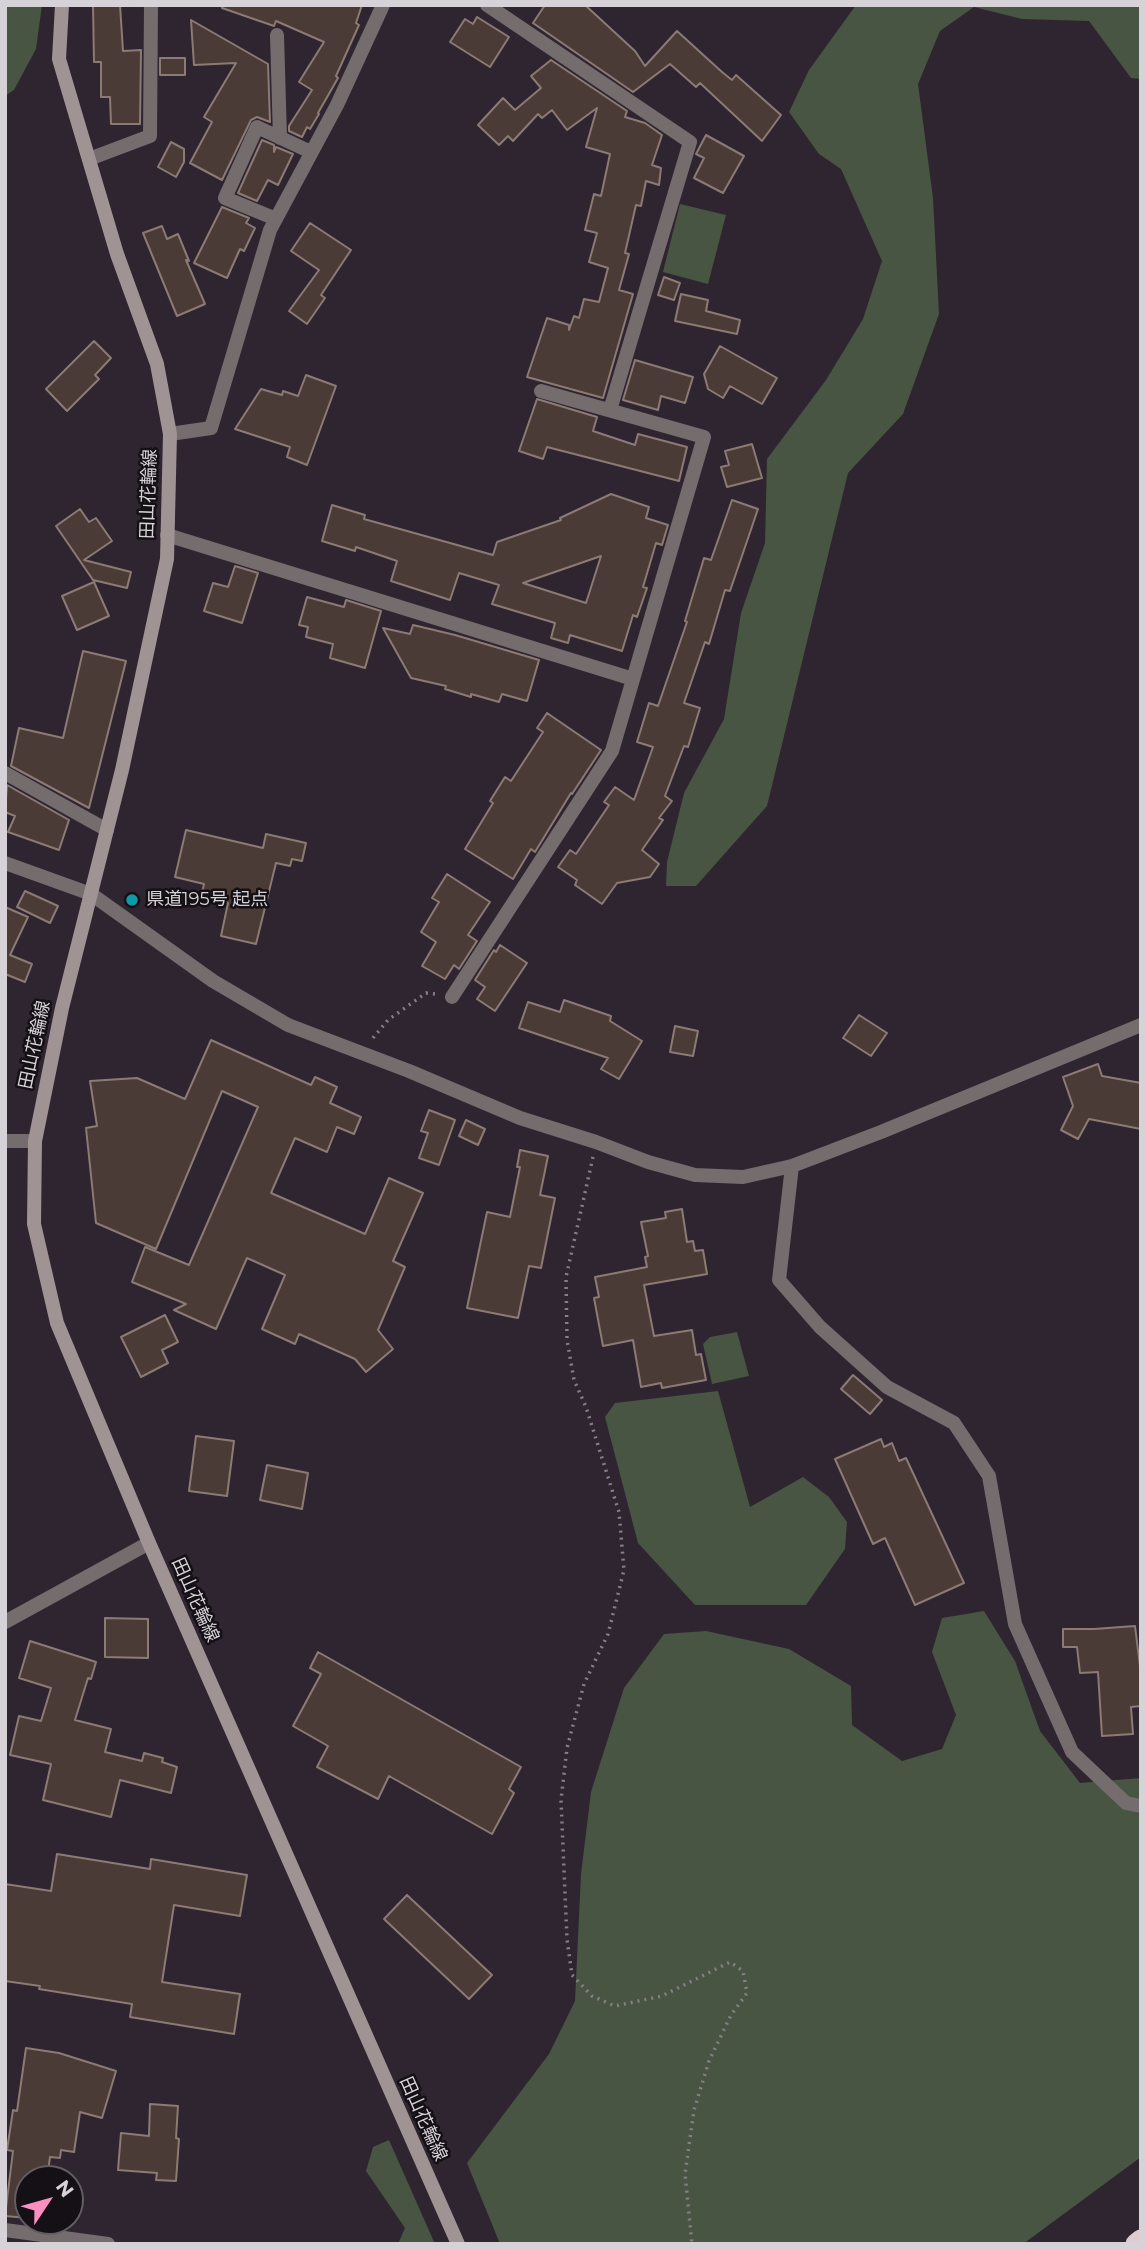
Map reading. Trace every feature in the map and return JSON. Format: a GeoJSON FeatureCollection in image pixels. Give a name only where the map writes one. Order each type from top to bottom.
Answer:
{"type":"FeatureCollection","features":[{"type":"Feature","properties":{"kind":"highway"},"geometry":{"type":"LineString","coordinates":[[1136,2244],[1141,2240]]}},
{"type":"Feature","properties":{"kind":"main road","name":"田山花輪線"},"geometry":{"type":"LineString","coordinates":[[62,5],[59,59],[117,254],[157,364],[170,434],[164,572],[122,770],[62,1008],[34,1141],[34,1224],[57,1323],[149,1544],[457,2244]]}},
{"type":"Feature","properties":{"kind":"street"},"geometry":{"type":"LineString","coordinates":[[89,159],[150,136],[151,5]]}},
{"type":"Feature","properties":{"kind":"street"},"geometry":{"type":"LineString","coordinates":[[170,434],[211,428],[270,230],[337,105],[383,5]]}},
{"type":"Feature","properties":{"kind":"street"},"geometry":{"type":"LineString","coordinates":[[487,5],[690,142],[610,410]]}},
{"type":"Feature","properties":{"kind":"street"},"geometry":{"type":"LineString","coordinates":[[277,35],[280,138]]}},
{"type":"Feature","properties":{"kind":"street"},"geometry":{"type":"LineString","coordinates":[[276,219],[225,198],[257,127],[312,152]]}},
{"type":"Feature","properties":{"kind":"street"},"geometry":{"type":"LineString","coordinates":[[452,997],[612,751],[704,437],[541,391]]}},
{"type":"Feature","properties":{"kind":"street"},"geometry":{"type":"LineString","coordinates":[[167,535],[633,679]]}},
{"type":"Feature","properties":{"kind":"street"},"geometry":{"type":"LineString","coordinates":[[5,772],[107,830]]}},
{"type":"Feature","properties":{"kind":"street"},"geometry":{"type":"LineString","coordinates":[[5,863],[91,894],[224,987],[288,1025],[520,1118],[695,1175],[743,1177],[792,1166],[1141,1025]]}},
{"type":"Feature","properties":{"kind":"street"},"geometry":{"type":"LineString","coordinates":[[5,1141],[34,1141]]}},
{"type":"Feature","properties":{"kind":"street"},"geometry":{"type":"LineString","coordinates":[[792,1166],[779,1280],[820,1327],[887,1387],[954,1423],[989,1476],[1015,1624],[1072,1752],[1126,1803],[1141,1806]]}},
{"type":"Feature","properties":{"kind":"street"},"geometry":{"type":"LineString","coordinates":[[5,1622],[149,1544]]}},
{"type":"Feature","properties":{"kind":"street"},"geometry":{"type":"LineString","coordinates":[[5,2230],[108,2244]]}},
{"type":"Feature","properties":{"kind":"path"},"geometry":{"type":"LineString","coordinates":[[361,1053],[388,1020],[426,992],[452,997]]}},
{"type":"Feature","properties":{"kind":"path"},"geometry":{"type":"LineString","coordinates":[[596,1142],[566,1277],[567,1340],[574,1380],[586,1407],[619,1512],[624,1570],[608,1634],[584,1684],[566,1748],[561,1800],[567,1939],[572,1975],[592,1996],[615,2006],[662,1996],[730,1962],[743,1971],[747,1993],[731,2015],[709,2062],[694,2110],[685,2174],[692,2244]]}},
{"type":"Feature","properties":{"kind":"green space"},"geometry":{"type":"Polygon","coordinates":[[[5,5],[42,5],[36,49],[14,90],[5,96],[5,5]]]}},
{"type":"Feature","properties":{"kind":"green space"},"geometry":{"type":"Polygon","coordinates":[[[856,5],[1141,5],[1141,79],[1131,78],[1089,21],[1022,19],[974,7],[940,31],[918,84],[933,198],[939,314],[903,414],[848,473],[767,806],[696,886],[666,886],[667,862],[684,793],[724,719],[741,613],[765,543],[767,459],[826,380],[863,319],[882,261],[841,169],[819,154],[789,112],[809,70],[856,5]]]}},
{"type":"Feature","properties":{"kind":"green space"},"geometry":{"type":"Polygon","coordinates":[[[680,204],[726,215],[708,284],[663,272],[680,204]]]}},
{"type":"Feature","properties":{"kind":"green space"},"geometry":{"type":"Polygon","coordinates":[[[737,1332],[749,1376],[712,1384],[703,1344],[710,1337],[737,1332]]]}},
{"type":"Feature","properties":{"kind":"green space"},"geometry":{"type":"Polygon","coordinates":[[[718,1391],[750,1507],[803,1477],[829,1497],[847,1522],[845,1549],[806,1605],[695,1605],[638,1543],[605,1417],[615,1403],[718,1391]]]}},
{"type":"Feature","properties":{"kind":"green space"},"geometry":{"type":"Polygon","coordinates":[[[984,1611],[1015,1661],[1040,1731],[1080,1783],[1141,1778],[1141,2157],[1023,2244],[500,2244],[467,2163],[549,2054],[575,2001],[581,1874],[591,1792],[624,1688],[664,1634],[706,1631],[789,1649],[851,1686],[852,1725],[902,1761],[942,1749],[956,1715],[932,1652],[942,1618],[984,1611]]]}},
{"type":"Feature","properties":{"kind":"green space"},"geometry":{"type":"Polygon","coordinates":[[[389,2140],[435,2244],[398,2244],[405,2228],[366,2171],[373,2147],[389,2140]]]}},
{"type":"Feature","properties":{"kind":"building"},"geometry":{"type":"Polygon","coordinates":[[[93,5],[120,5],[123,51],[141,50],[140,124],[111,124],[110,97],[101,97],[101,62],[94,62],[93,5]]]}},
{"type":"Feature","properties":{"kind":"building"},"geometry":{"type":"Polygon","coordinates":[[[222,5],[362,5],[356,23],[359,25],[336,76],[338,78],[310,129],[307,127],[302,137],[289,131],[289,126],[312,90],[299,82],[324,42],[276,21],[274,26],[222,8],[222,5]]]}},
{"type":"Feature","properties":{"kind":"building"},"geometry":{"type":"Polygon","coordinates":[[[545,5],[585,5],[635,51],[645,66],[677,31],[722,72],[732,80],[736,75],[781,115],[762,141],[700,83],[696,87],[670,64],[633,92],[533,23],[545,5]]]}},
{"type":"Feature","properties":{"kind":"building"},"geometry":{"type":"Polygon","coordinates":[[[477,17],[509,37],[490,67],[450,42],[465,19],[473,24],[477,17]]]}},
{"type":"Feature","properties":{"kind":"building"},"geometry":{"type":"Polygon","coordinates":[[[191,20],[268,64],[270,122],[257,117],[251,120],[222,180],[190,163],[212,122],[204,117],[236,63],[194,65],[191,20]]]}},
{"type":"Feature","properties":{"kind":"building"},"geometry":{"type":"Polygon","coordinates":[[[160,58],[185,58],[185,75],[160,75],[160,58]]]}},
{"type":"Feature","properties":{"kind":"building"},"geometry":{"type":"Polygon","coordinates":[[[551,60],[627,111],[625,117],[645,123],[662,135],[652,165],[661,168],[659,185],[646,181],[641,206],[636,205],[625,253],[629,254],[619,290],[633,294],[603,398],[527,377],[547,318],[569,325],[569,330],[574,316],[579,318],[584,299],[599,302],[608,268],[589,262],[597,233],[585,230],[594,194],[601,196],[610,154],[586,147],[597,108],[567,130],[552,110],[542,118],[538,114],[513,141],[508,136],[499,145],[478,125],[503,98],[515,110],[541,88],[531,76],[551,60]]]}},
{"type":"Feature","properties":{"kind":"building"},"geometry":{"type":"Polygon","coordinates":[[[706,135],[744,156],[723,193],[694,178],[704,158],[696,154],[706,135]]]}},
{"type":"Feature","properties":{"kind":"building"},"geometry":{"type":"Polygon","coordinates":[[[262,140],[274,145],[274,152],[276,147],[293,154],[278,185],[268,180],[257,201],[238,193],[262,140]]]}},
{"type":"Feature","properties":{"kind":"building"},"geometry":{"type":"Polygon","coordinates":[[[171,142],[184,149],[184,162],[176,177],[158,167],[171,142]]]}},
{"type":"Feature","properties":{"kind":"building"},"geometry":{"type":"Polygon","coordinates":[[[222,207],[249,218],[246,223],[255,228],[244,251],[240,249],[227,278],[194,263],[222,207]]]}},
{"type":"Feature","properties":{"kind":"building"},"geometry":{"type":"Polygon","coordinates":[[[310,223],[351,250],[321,295],[325,298],[307,324],[289,311],[319,270],[291,251],[310,223]]]}},
{"type":"Feature","properties":{"kind":"building"},"geometry":{"type":"Polygon","coordinates":[[[162,226],[167,239],[178,234],[205,304],[177,316],[143,233],[162,226]]]}},
{"type":"Feature","properties":{"kind":"building"},"geometry":{"type":"Polygon","coordinates":[[[664,277],[680,283],[674,300],[658,295],[664,277]]]}},
{"type":"Feature","properties":{"kind":"building"},"geometry":{"type":"Polygon","coordinates":[[[681,294],[708,300],[706,311],[740,320],[737,334],[675,321],[681,294]]]}},
{"type":"Feature","properties":{"kind":"building"},"geometry":{"type":"Polygon","coordinates":[[[94,341],[111,358],[95,375],[99,379],[67,411],[46,389],[94,341]]]}},
{"type":"Feature","properties":{"kind":"building"},"geometry":{"type":"Polygon","coordinates":[[[720,346],[777,378],[762,404],[730,386],[723,398],[708,389],[704,374],[720,346]]]}},
{"type":"Feature","properties":{"kind":"building"},"geometry":{"type":"Polygon","coordinates":[[[635,360],[693,377],[685,403],[661,396],[658,410],[623,400],[635,360]]]}},
{"type":"Feature","properties":{"kind":"building"},"geometry":{"type":"Polygon","coordinates":[[[306,375],[336,386],[307,465],[287,457],[290,447],[235,429],[261,389],[282,395],[283,391],[298,396],[306,375]]]}},
{"type":"Feature","properties":{"kind":"building"},"geometry":{"type":"Polygon","coordinates":[[[537,399],[597,417],[593,431],[635,445],[638,434],[687,447],[679,481],[547,447],[543,459],[519,451],[537,399]]]}},
{"type":"Feature","properties":{"kind":"building"},"geometry":{"type":"Polygon","coordinates":[[[752,444],[762,478],[727,487],[721,467],[729,465],[725,451],[752,444]]]}},
{"type":"Feature","properties":{"kind":"building"},"geometry":{"type":"Polygon","coordinates":[[[611,494],[649,507],[646,518],[668,525],[662,545],[656,543],[643,587],[647,588],[637,617],[633,615],[622,651],[570,635],[568,643],[551,638],[555,623],[492,604],[499,585],[459,573],[450,600],[391,581],[397,561],[356,547],[355,551],[322,541],[332,505],[365,515],[364,519],[493,555],[497,542],[561,520],[560,518],[611,494]],[[601,556],[523,583],[586,603],[601,556]]]}},
{"type":"Feature","properties":{"kind":"building"},"geometry":{"type":"Polygon","coordinates":[[[732,500],[758,509],[730,591],[725,590],[709,644],[705,642],[684,703],[700,708],[688,747],[684,746],[665,796],[672,801],[659,818],[663,820],[642,850],[659,864],[650,877],[617,883],[602,904],[575,885],[577,880],[558,867],[570,850],[576,854],[609,805],[604,802],[615,787],[634,800],[653,747],[637,742],[649,703],[658,706],[687,622],[685,621],[704,558],[711,560],[732,500]]]}},
{"type":"Feature","properties":{"kind":"building"},"geometry":{"type":"Polygon","coordinates":[[[80,509],[89,522],[96,518],[112,541],[84,560],[131,572],[127,588],[93,580],[56,526],[80,509]]]}},
{"type":"Feature","properties":{"kind":"building"},"geometry":{"type":"Polygon","coordinates":[[[235,566],[258,573],[242,623],[204,611],[213,583],[228,587],[235,566]]]}},
{"type":"Feature","properties":{"kind":"building"},"geometry":{"type":"Polygon","coordinates":[[[94,582],[109,616],[77,630],[62,596],[94,582]]]}},
{"type":"Feature","properties":{"kind":"building"},"geometry":{"type":"Polygon","coordinates":[[[307,597],[344,607],[346,600],[381,611],[365,668],[330,658],[333,644],[306,637],[308,627],[299,625],[307,597]]]}},
{"type":"Feature","properties":{"kind":"building"},"geometry":{"type":"Polygon","coordinates":[[[413,625],[539,660],[527,701],[502,694],[499,702],[471,694],[471,697],[445,689],[446,686],[411,678],[383,628],[410,634],[413,625]]]}},
{"type":"Feature","properties":{"kind":"building"},"geometry":{"type":"Polygon","coordinates":[[[83,651],[126,661],[89,808],[11,766],[19,728],[63,738],[83,651]]]}},
{"type":"Feature","properties":{"kind":"building"},"geometry":{"type":"Polygon","coordinates":[[[547,713],[601,750],[535,852],[531,849],[513,879],[465,849],[493,803],[490,801],[505,777],[511,781],[543,732],[537,728],[547,713]]]}},
{"type":"Feature","properties":{"kind":"building"},"geometry":{"type":"Polygon","coordinates":[[[7,785],[69,820],[59,850],[8,832],[15,816],[5,812],[7,785]]]}},
{"type":"Feature","properties":{"kind":"building"},"geometry":{"type":"Polygon","coordinates":[[[186,830],[263,848],[266,834],[306,843],[302,861],[292,859],[290,866],[276,863],[256,944],[221,936],[228,903],[201,897],[204,884],[175,877],[186,830]]]}},
{"type":"Feature","properties":{"kind":"building"},"geometry":{"type":"Polygon","coordinates":[[[447,874],[490,902],[468,935],[477,941],[459,969],[454,965],[445,979],[422,966],[436,942],[421,932],[439,902],[432,898],[447,874]]]}},
{"type":"Feature","properties":{"kind":"building"},"geometry":{"type":"Polygon","coordinates":[[[25,891],[58,906],[50,923],[17,907],[25,891]]]}},
{"type":"Feature","properties":{"kind":"building"},"geometry":{"type":"Polygon","coordinates":[[[5,907],[28,917],[10,955],[32,964],[25,982],[5,974],[5,907]]]}},
{"type":"Feature","properties":{"kind":"building"},"geometry":{"type":"Polygon","coordinates":[[[500,945],[527,963],[495,1011],[477,999],[485,987],[475,980],[500,945]]]}},
{"type":"Feature","properties":{"kind":"building"},"geometry":{"type":"Polygon","coordinates":[[[564,1000],[611,1016],[610,1021],[642,1041],[619,1079],[601,1069],[608,1058],[519,1028],[528,1002],[560,1012],[564,1000]]]}},
{"type":"Feature","properties":{"kind":"building"},"geometry":{"type":"Polygon","coordinates":[[[859,1015],[887,1033],[871,1056],[843,1038],[859,1015]]]}},
{"type":"Feature","properties":{"kind":"building"},"geometry":{"type":"Polygon","coordinates":[[[675,1026],[698,1031],[693,1056],[670,1052],[675,1026]]]}},
{"type":"Feature","properties":{"kind":"building"},"geometry":{"type":"Polygon","coordinates":[[[211,1040],[311,1085],[315,1077],[337,1087],[330,1103],[361,1117],[354,1134],[337,1127],[327,1152],[295,1138],[271,1193],[365,1234],[389,1178],[423,1193],[393,1261],[405,1267],[378,1330],[393,1349],[366,1372],[355,1359],[299,1334],[295,1344],[262,1329],[285,1275],[247,1258],[216,1329],[174,1310],[186,1304],[132,1282],[145,1247],[189,1265],[258,1107],[222,1091],[156,1249],[96,1223],[86,1128],[97,1126],[90,1081],[137,1078],[185,1099],[211,1040]]]}},
{"type":"Feature","properties":{"kind":"building"},"geometry":{"type":"Polygon","coordinates":[[[1098,1064],[1102,1076],[1141,1083],[1141,1129],[1089,1119],[1078,1139],[1061,1130],[1073,1106],[1063,1077],[1098,1064]]]}},
{"type":"Feature","properties":{"kind":"building"},"geometry":{"type":"Polygon","coordinates":[[[429,1110],[455,1120],[439,1165],[419,1158],[428,1133],[421,1131],[429,1110]]]}},
{"type":"Feature","properties":{"kind":"building"},"geometry":{"type":"Polygon","coordinates":[[[466,1120],[485,1129],[478,1145],[459,1136],[466,1120]]]}},
{"type":"Feature","properties":{"kind":"building"},"geometry":{"type":"Polygon","coordinates":[[[520,1150],[548,1156],[540,1195],[555,1198],[541,1268],[529,1266],[518,1318],[467,1308],[487,1212],[510,1217],[520,1167],[517,1167],[520,1150]]]}},
{"type":"Feature","properties":{"kind":"building"},"geometry":{"type":"Polygon","coordinates":[[[682,1209],[687,1242],[693,1241],[695,1251],[703,1250],[707,1274],[644,1285],[654,1336],[692,1330],[696,1355],[701,1354],[706,1380],[662,1388],[661,1383],[641,1387],[633,1340],[603,1346],[594,1298],[599,1297],[595,1277],[647,1267],[645,1257],[648,1256],[641,1222],[666,1218],[665,1212],[682,1209]]]}},
{"type":"Feature","properties":{"kind":"building"},"geometry":{"type":"Polygon","coordinates":[[[165,1315],[178,1342],[162,1350],[168,1363],[141,1377],[121,1337],[165,1315]]]}},
{"type":"Feature","properties":{"kind":"building"},"geometry":{"type":"Polygon","coordinates":[[[853,1375],[882,1400],[870,1414],[841,1389],[853,1375]]]}},
{"type":"Feature","properties":{"kind":"building"},"geometry":{"type":"Polygon","coordinates":[[[196,1436],[234,1441],[227,1496],[189,1491],[196,1436]]]}},
{"type":"Feature","properties":{"kind":"building"},"geometry":{"type":"Polygon","coordinates":[[[881,1439],[884,1447],[892,1443],[899,1461],[906,1458],[964,1583],[915,1605],[885,1538],[873,1544],[835,1459],[881,1439]]]}},
{"type":"Feature","properties":{"kind":"building"},"geometry":{"type":"Polygon","coordinates":[[[267,1465],[308,1473],[302,1509],[260,1500],[267,1465]]]}},
{"type":"Feature","properties":{"kind":"building"},"geometry":{"type":"Polygon","coordinates":[[[105,1618],[148,1619],[148,1658],[105,1657],[105,1618]]]}},
{"type":"Feature","properties":{"kind":"building"},"geometry":{"type":"Polygon","coordinates":[[[1135,1626],[1141,1674],[1141,1706],[1131,1707],[1133,1734],[1102,1736],[1098,1672],[1080,1673],[1077,1647],[1063,1647],[1063,1629],[1135,1626]]]}},
{"type":"Feature","properties":{"kind":"building"},"geometry":{"type":"Polygon","coordinates":[[[30,1641],[96,1662],[75,1720],[111,1729],[105,1752],[142,1761],[144,1753],[163,1758],[162,1762],[177,1767],[171,1793],[120,1780],[111,1817],[43,1800],[51,1764],[10,1755],[19,1716],[41,1721],[51,1688],[19,1678],[30,1641]]]}},
{"type":"Feature","properties":{"kind":"building"},"geometry":{"type":"Polygon","coordinates":[[[318,1652],[521,1767],[509,1789],[514,1793],[492,1834],[389,1776],[378,1799],[317,1767],[328,1746],[293,1726],[321,1674],[310,1668],[318,1652]]]}},
{"type":"Feature","properties":{"kind":"building"},"geometry":{"type":"Polygon","coordinates":[[[57,1854],[150,1869],[151,1859],[247,1875],[240,1916],[174,1905],[162,1982],[240,1994],[234,2034],[130,2017],[132,2004],[5,1981],[5,1884],[51,1891],[57,1854]]]}},
{"type":"Feature","properties":{"kind":"building"},"geometry":{"type":"Polygon","coordinates":[[[407,1895],[492,1975],[469,1999],[384,1919],[407,1895]]]}},
{"type":"Feature","properties":{"kind":"building"},"geometry":{"type":"Polygon","coordinates":[[[26,2048],[59,2053],[116,2071],[102,2118],[80,2112],[74,2152],[61,2150],[60,2158],[50,2157],[49,2165],[14,2165],[14,2217],[5,2216],[13,2151],[7,2150],[13,2110],[17,2111],[26,2048]]]}},
{"type":"Feature","properties":{"kind":"building"},"geometry":{"type":"Polygon","coordinates":[[[150,2104],[178,2106],[176,2181],[156,2180],[157,2173],[118,2170],[121,2133],[149,2136],[150,2104]]]}},
{"type":"Feature","properties":{"kind":"place","name":"県道195号 起点"},"geometry":{"type":"Point","coordinates":[132,900]}}]}
